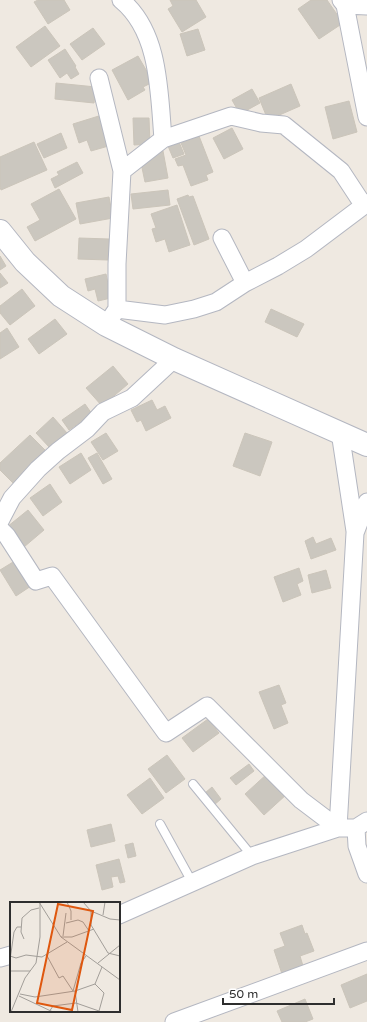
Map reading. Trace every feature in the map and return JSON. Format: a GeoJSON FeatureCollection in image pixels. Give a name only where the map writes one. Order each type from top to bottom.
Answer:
{"type":"FeatureCollection","features":[{"type":"Feature","properties":{"kind":"main road"},"geometry":{"type":"LineString","coordinates":[[0,231],[26,262],[61,296],[112,317],[174,359],[367,445]]}},
{"type":"Feature","properties":{"kind":"street"},"geometry":{"type":"LineString","coordinates":[[129,2],[150,45],[158,82],[163,138]]}},
{"type":"Feature","properties":{"kind":"street"},"geometry":{"type":"LineString","coordinates":[[367,6],[343,2],[367,117]]}},
{"type":"Feature","properties":{"kind":"street"},"geometry":{"type":"LineString","coordinates":[[99,78],[122,171],[118,256],[112,317],[164,315],[194,309],[216,302],[306,249],[365,204],[341,171],[284,125],[231,116],[163,138],[122,171]]}},
{"type":"Feature","properties":{"kind":"street"},"geometry":{"type":"LineString","coordinates":[[222,238],[245,284]]}},
{"type":"Feature","properties":{"kind":"street"},"geometry":{"type":"LineString","coordinates":[[0,521],[12,498],[38,469],[58,451],[87,429],[103,412],[132,398],[174,359]]}},
{"type":"Feature","properties":{"kind":"street"},"geometry":{"type":"LineString","coordinates":[[338,828],[355,533],[340,432]]}},
{"type":"Feature","properties":{"kind":"street"},"geometry":{"type":"LineString","coordinates":[[355,533],[367,502]]}},
{"type":"Feature","properties":{"kind":"street"},"geometry":{"type":"LineString","coordinates":[[0,529],[7,536],[36,581],[52,576],[166,733],[207,706],[301,800],[338,828]]}},
{"type":"Feature","properties":{"kind":"street"},"geometry":{"type":"LineString","coordinates":[[120,914],[252,856],[338,828],[362,825],[357,846],[367,874]]}},
{"type":"Feature","properties":{"kind":"street"},"geometry":{"type":"LineString","coordinates":[[174,1022],[367,951]]}},
{"type":"Feature","properties":{"kind":"street"},"geometry":{"type":"LineString","coordinates":[[0,958],[10,955]]}},
{"type":"Feature","properties":{"kind":"lane"},"geometry":{"type":"LineString","coordinates":[[193,784],[252,856]]}},
{"type":"Feature","properties":{"kind":"lane"},"geometry":{"type":"LineString","coordinates":[[160,824],[192,882]]}},
{"type":"Feature","properties":{"kind":"building"},"geometry":{"type":"Polygon","coordinates":[[[38,0],[64,0],[70,10],[48,24],[34,2],[38,0]]]}},
{"type":"Feature","properties":{"kind":"building"},"geometry":{"type":"Polygon","coordinates":[[[170,0],[196,0],[206,17],[182,32],[168,9],[173,6],[170,0]]]}},
{"type":"Feature","properties":{"kind":"building"},"geometry":{"type":"Polygon","coordinates":[[[311,0],[327,0],[343,23],[319,39],[298,9],[311,0]]]}},
{"type":"Feature","properties":{"kind":"building"},"geometry":{"type":"Polygon","coordinates":[[[45,26],[60,46],[31,67],[16,47],[45,26]]]}},
{"type":"Feature","properties":{"kind":"building"},"geometry":{"type":"Polygon","coordinates":[[[93,28],[105,44],[82,60],[70,44],[93,28]]]}},
{"type":"Feature","properties":{"kind":"building"},"geometry":{"type":"Polygon","coordinates":[[[198,29],[205,50],[187,56],[180,34],[198,29]]]}},
{"type":"Feature","properties":{"kind":"building"},"geometry":{"type":"Polygon","coordinates":[[[65,49],[76,66],[75,67],[79,74],[71,79],[67,73],[60,78],[48,60],[65,49]]]}},
{"type":"Feature","properties":{"kind":"building"},"geometry":{"type":"Polygon","coordinates":[[[138,56],[153,82],[143,87],[145,90],[128,100],[112,70],[138,56]]]}},
{"type":"Feature","properties":{"kind":"building"},"geometry":{"type":"Polygon","coordinates":[[[56,83],[96,87],[94,103],[55,99],[56,83]]]}},
{"type":"Feature","properties":{"kind":"building"},"geometry":{"type":"Polygon","coordinates":[[[291,84],[300,106],[268,120],[259,98],[291,84]]]}},
{"type":"Feature","properties":{"kind":"building"},"geometry":{"type":"Polygon","coordinates":[[[252,89],[260,103],[240,114],[232,100],[252,89]]]}},
{"type":"Feature","properties":{"kind":"building"},"geometry":{"type":"Polygon","coordinates":[[[349,101],[357,132],[333,139],[325,107],[349,101]]]}},
{"type":"Feature","properties":{"kind":"building"},"geometry":{"type":"Polygon","coordinates":[[[102,115],[112,145],[91,151],[87,140],[79,143],[73,124],[102,115]]]}},
{"type":"Feature","properties":{"kind":"building"},"geometry":{"type":"Polygon","coordinates":[[[133,118],[149,118],[150,144],[134,145],[133,118]]]}},
{"type":"Feature","properties":{"kind":"building"},"geometry":{"type":"Polygon","coordinates":[[[232,128],[243,149],[224,159],[213,138],[232,128]]]}},
{"type":"Feature","properties":{"kind":"building"},"geometry":{"type":"Polygon","coordinates":[[[61,133],[67,148],[44,158],[37,144],[61,133]]]}},
{"type":"Feature","properties":{"kind":"building"},"geometry":{"type":"Polygon","coordinates":[[[199,136],[213,172],[206,175],[208,180],[191,186],[183,165],[178,166],[175,159],[186,155],[181,143],[199,136]]]}},
{"type":"Feature","properties":{"kind":"building"},"geometry":{"type":"Polygon","coordinates":[[[34,142],[47,170],[1,190],[0,157],[34,142]]]}},
{"type":"Feature","properties":{"kind":"building"},"geometry":{"type":"Polygon","coordinates":[[[179,142],[184,154],[173,158],[168,146],[179,142]]]}},
{"type":"Feature","properties":{"kind":"building"},"geometry":{"type":"Polygon","coordinates":[[[163,151],[168,178],[145,182],[141,163],[151,161],[150,154],[163,151]]]}},
{"type":"Feature","properties":{"kind":"building"},"geometry":{"type":"Polygon","coordinates":[[[77,162],[83,173],[55,188],[51,179],[59,175],[57,172],[77,162]]]}},
{"type":"Feature","properties":{"kind":"building"},"geometry":{"type":"Polygon","coordinates":[[[59,189],[76,219],[35,241],[27,227],[40,220],[31,204],[59,189]]]}},
{"type":"Feature","properties":{"kind":"building"},"geometry":{"type":"Polygon","coordinates":[[[168,190],[170,205],[133,209],[131,194],[168,190]]]}},
{"type":"Feature","properties":{"kind":"building"},"geometry":{"type":"Polygon","coordinates":[[[188,195],[189,197],[193,196],[209,239],[194,245],[177,199],[188,195]]]}},
{"type":"Feature","properties":{"kind":"building"},"geometry":{"type":"Polygon","coordinates":[[[109,197],[113,218],[80,224],[76,203],[109,197]]]}},
{"type":"Feature","properties":{"kind":"building"},"geometry":{"type":"Polygon","coordinates":[[[177,205],[190,245],[169,252],[165,239],[156,242],[152,229],[156,228],[151,214],[177,205]]]}},
{"type":"Feature","properties":{"kind":"building"},"geometry":{"type":"Polygon","coordinates":[[[79,238],[109,239],[108,260],[78,259],[79,238]]]}},
{"type":"Feature","properties":{"kind":"building"},"geometry":{"type":"Polygon","coordinates":[[[0,256],[6,266],[0,270],[0,256]]]}},
{"type":"Feature","properties":{"kind":"building"},"geometry":{"type":"Polygon","coordinates":[[[0,273],[8,283],[0,288],[0,273]]]}},
{"type":"Feature","properties":{"kind":"building"},"geometry":{"type":"Polygon","coordinates":[[[106,274],[111,298],[98,301],[95,289],[88,291],[85,279],[106,274]]]}},
{"type":"Feature","properties":{"kind":"building"},"geometry":{"type":"Polygon","coordinates":[[[22,289],[35,306],[10,325],[0,313],[0,306],[22,289]]]}},
{"type":"Feature","properties":{"kind":"building"},"geometry":{"type":"Polygon","coordinates":[[[271,309],[304,324],[297,337],[265,322],[271,309]]]}},
{"type":"Feature","properties":{"kind":"building"},"geometry":{"type":"Polygon","coordinates":[[[55,319],[67,334],[39,354],[28,339],[55,319]]]}},
{"type":"Feature","properties":{"kind":"building"},"geometry":{"type":"Polygon","coordinates":[[[7,328],[19,347],[0,359],[0,333],[7,328]]]}},
{"type":"Feature","properties":{"kind":"building"},"geometry":{"type":"Polygon","coordinates":[[[113,366],[128,384],[102,406],[86,388],[113,366]]]}},
{"type":"Feature","properties":{"kind":"building"},"geometry":{"type":"Polygon","coordinates":[[[152,400],[157,410],[165,406],[171,418],[146,431],[141,420],[137,422],[131,410],[152,400]]]}},
{"type":"Feature","properties":{"kind":"building"},"geometry":{"type":"Polygon","coordinates":[[[85,404],[92,414],[69,430],[62,420],[85,404]]]}},
{"type":"Feature","properties":{"kind":"building"},"geometry":{"type":"Polygon","coordinates":[[[53,417],[67,433],[50,448],[36,433],[53,417]]]}},
{"type":"Feature","properties":{"kind":"building"},"geometry":{"type":"Polygon","coordinates":[[[106,433],[118,451],[103,460],[91,442],[106,433]]]}},
{"type":"Feature","properties":{"kind":"building"},"geometry":{"type":"Polygon","coordinates":[[[245,433],[272,442],[260,476],[233,466],[245,433]]]}},
{"type":"Feature","properties":{"kind":"building"},"geometry":{"type":"Polygon","coordinates":[[[30,435],[47,452],[13,483],[0,470],[0,463],[30,435]]]}},
{"type":"Feature","properties":{"kind":"building"},"geometry":{"type":"Polygon","coordinates":[[[81,453],[91,470],[70,484],[59,467],[81,453]]]}},
{"type":"Feature","properties":{"kind":"building"},"geometry":{"type":"Polygon","coordinates":[[[97,453],[112,479],[103,484],[88,458],[97,453]]]}},
{"type":"Feature","properties":{"kind":"building"},"geometry":{"type":"Polygon","coordinates":[[[50,484],[62,502],[43,516],[30,498],[50,484]]]}},
{"type":"Feature","properties":{"kind":"building"},"geometry":{"type":"Polygon","coordinates":[[[28,510],[44,530],[24,547],[7,527],[28,510]]]}},
{"type":"Feature","properties":{"kind":"building"},"geometry":{"type":"Polygon","coordinates":[[[313,537],[316,544],[331,538],[336,550],[311,559],[305,541],[313,537]]]}},
{"type":"Feature","properties":{"kind":"building"},"geometry":{"type":"Polygon","coordinates":[[[18,559],[34,584],[16,596],[0,570],[18,559]]]}},
{"type":"Feature","properties":{"kind":"building"},"geometry":{"type":"Polygon","coordinates":[[[299,568],[303,581],[297,584],[301,595],[283,602],[274,577],[299,568]]]}},
{"type":"Feature","properties":{"kind":"building"},"geometry":{"type":"Polygon","coordinates":[[[326,570],[331,588],[312,593],[308,575],[326,570]]]}},
{"type":"Feature","properties":{"kind":"building"},"geometry":{"type":"Polygon","coordinates":[[[279,685],[286,703],[281,705],[288,723],[274,729],[259,692],[279,685]]]}},
{"type":"Feature","properties":{"kind":"building"},"geometry":{"type":"Polygon","coordinates":[[[208,719],[219,733],[193,752],[182,738],[208,719]]]}},
{"type":"Feature","properties":{"kind":"building"},"geometry":{"type":"Polygon","coordinates":[[[167,755],[185,779],[166,793],[148,769],[167,755]]]}},
{"type":"Feature","properties":{"kind":"building"},"geometry":{"type":"Polygon","coordinates":[[[249,764],[254,771],[236,785],[230,778],[249,764]]]}},
{"type":"Feature","properties":{"kind":"building"},"geometry":{"type":"Polygon","coordinates":[[[268,773],[287,794],[264,815],[245,794],[268,773]]]}},
{"type":"Feature","properties":{"kind":"building"},"geometry":{"type":"Polygon","coordinates":[[[150,778],[164,798],[142,814],[127,795],[150,778]]]}},
{"type":"Feature","properties":{"kind":"building"},"geometry":{"type":"Polygon","coordinates":[[[212,787],[221,799],[214,805],[205,793],[212,787]]]}},
{"type":"Feature","properties":{"kind":"building"},"geometry":{"type":"Polygon","coordinates":[[[111,824],[115,841],[91,847],[87,830],[111,824]]]}},
{"type":"Feature","properties":{"kind":"building"},"geometry":{"type":"Polygon","coordinates":[[[133,843],[136,856],[128,858],[125,845],[133,843]]]}},
{"type":"Feature","properties":{"kind":"building"},"geometry":{"type":"Polygon","coordinates":[[[119,859],[125,882],[120,883],[118,876],[111,877],[113,887],[102,890],[96,865],[119,859]]]}},
{"type":"Feature","properties":{"kind":"building"},"geometry":{"type":"Polygon","coordinates":[[[302,925],[314,951],[300,956],[303,966],[282,974],[274,950],[285,946],[280,933],[302,925]]]}},
{"type":"Feature","properties":{"kind":"building"},"geometry":{"type":"Polygon","coordinates":[[[367,974],[367,1001],[350,1008],[341,985],[367,974]]]}},
{"type":"Feature","properties":{"kind":"building"},"geometry":{"type":"Polygon","coordinates":[[[305,999],[313,1019],[305,1022],[282,1022],[277,1011],[305,999]]]}}]}
